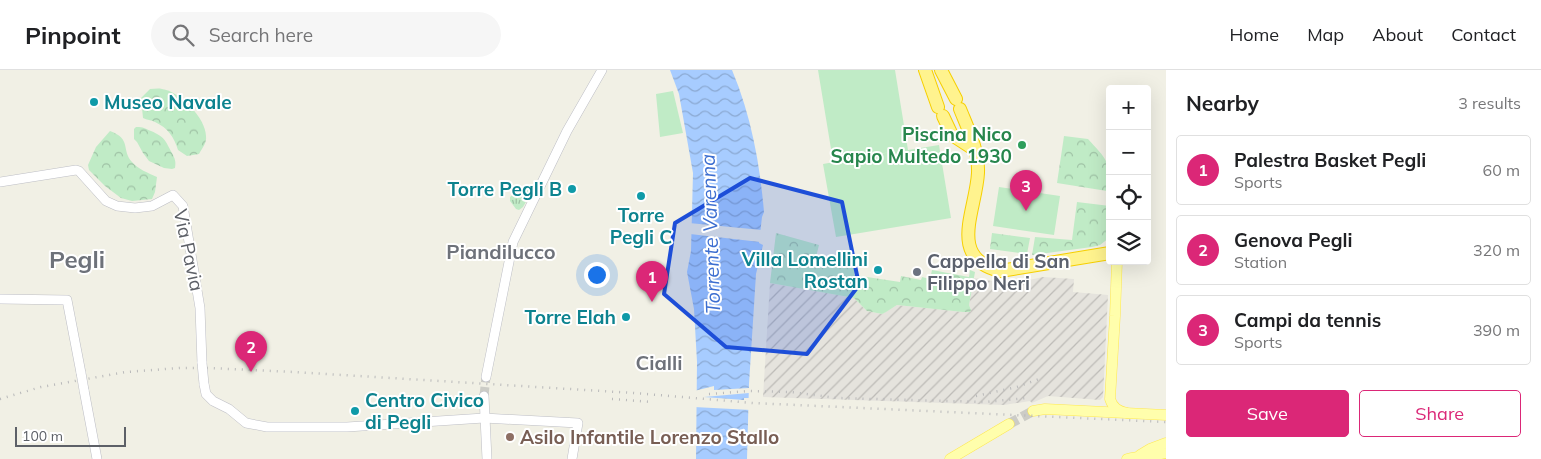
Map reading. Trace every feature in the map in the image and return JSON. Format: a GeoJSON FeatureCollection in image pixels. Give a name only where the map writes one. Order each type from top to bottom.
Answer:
{"type":"FeatureCollection","features":[{"type":"Feature","properties":{"kind":"highway"},"geometry":{"type":"LineString","coordinates":[[925,70],[940,112],[952,135],[975,150]]}},
{"type":"Feature","properties":{"kind":"highway"},"geometry":{"type":"LineString","coordinates":[[943,73],[958,104],[978,160],[978,173],[968,246],[981,264],[1000,271],[1106,254]]}},
{"type":"Feature","properties":{"kind":"main road"},"geometry":{"type":"LineString","coordinates":[[1089,411],[1102,409],[1107,406],[1110,399],[1117,265]]}},
{"type":"Feature","properties":{"kind":"main road"},"geometry":{"type":"LineString","coordinates":[[1110,399],[1112,406],[1118,411],[1127,414]]}},
{"type":"Feature","properties":{"kind":"main road"},"geometry":{"type":"LineString","coordinates":[[1033,411],[1045,409],[1166,415]]}},
{"type":"Feature","properties":{"kind":"main road"},"geometry":{"type":"LineString","coordinates":[[950,459],[1009,424]]}},
{"type":"Feature","properties":{"kind":"main road"},"geometry":{"type":"LineString","coordinates":[[1132,458],[1166,444]]}},
{"type":"Feature","properties":{"kind":"main road"},"geometry":{"type":"LineString","coordinates":[[1132,458],[1166,453]]}},
{"type":"Feature","properties":{"kind":"street"},"geometry":{"type":"LineString","coordinates":[[486,377],[513,242],[567,131],[602,70]]}},
{"type":"Feature","properties":{"kind":"street","name":"Via Pavia"},"geometry":{"type":"LineString","coordinates":[[0,182],[76,170],[79,171],[106,202],[117,206],[135,208],[152,206],[173,195],[183,206],[200,308],[202,363],[204,384],[208,398],[229,409],[246,423],[284,428],[347,427],[484,418]]}},
{"type":"Feature","properties":{"kind":"street"},"geometry":{"type":"LineString","coordinates":[[0,299],[67,300],[97,459]]}},
{"type":"Feature","properties":{"kind":"street"},"geometry":{"type":"LineString","coordinates":[[484,396],[487,459]]}},
{"type":"Feature","properties":{"kind":"street"},"geometry":{"type":"LineString","coordinates":[[484,418],[578,423],[572,459]]}},
{"type":"Feature","properties":{"kind":"highlighted area"},"geometry":{"type":"Polygon","coordinates":[[[750,178],[842,202],[859,285],[807,354],[726,347],[664,294],[675,223],[750,178]]]}},
{"type":"Feature","properties":{"kind":"shaded area"},"geometry":{"type":"Polygon","coordinates":[[[1043,277],[1074,279],[1073,292],[1108,295],[1103,397],[1100,400],[1048,396],[1032,403],[1030,401],[1004,405],[763,397],[770,283],[854,298],[867,311],[882,314],[897,305],[970,312],[969,305],[974,278],[1010,284],[1043,277]]]}},
{"type":"Feature","properties":{"kind":"green space"},"geometry":{"type":"Polygon","coordinates":[[[818,70],[895,70],[908,150],[939,145],[951,218],[836,237],[823,164],[891,152],[833,161],[818,70]]]}},
{"type":"Feature","properties":{"kind":"green space"},"geometry":{"type":"Polygon","coordinates":[[[150,89],[169,91],[183,100],[197,114],[202,121],[206,136],[205,143],[199,154],[187,156],[178,150],[175,141],[164,127],[154,121],[143,118],[141,98],[150,89]]]}},
{"type":"Feature","properties":{"kind":"green space"},"geometry":{"type":"Polygon","coordinates":[[[673,91],[683,133],[660,137],[656,94],[673,91]]]}},
{"type":"Feature","properties":{"kind":"green space"},"geometry":{"type":"Polygon","coordinates":[[[136,127],[143,127],[164,139],[175,159],[175,168],[164,168],[149,161],[134,139],[134,129],[136,127]]]}},
{"type":"Feature","properties":{"kind":"green space"},"geometry":{"type":"Polygon","coordinates":[[[110,131],[117,134],[124,141],[129,158],[134,164],[143,171],[157,177],[152,199],[132,201],[121,198],[105,186],[89,170],[88,165],[96,147],[110,131]]]}},
{"type":"Feature","properties":{"kind":"green space"},"geometry":{"type":"Polygon","coordinates":[[[1064,136],[1088,139],[1106,160],[1106,191],[1057,183],[1064,136]]]}},
{"type":"Feature","properties":{"kind":"green space"},"geometry":{"type":"Polygon","coordinates":[[[529,185],[533,190],[523,207],[519,210],[516,209],[510,201],[510,197],[523,186],[529,185]]]}},
{"type":"Feature","properties":{"kind":"green space"},"geometry":{"type":"Polygon","coordinates":[[[999,187],[1060,196],[1054,235],[993,226],[999,187]]]}},
{"type":"Feature","properties":{"kind":"green space"},"geometry":{"type":"Polygon","coordinates":[[[1077,202],[1106,206],[1106,240],[1100,245],[1032,255],[1035,237],[1072,240],[1077,202]]]}},
{"type":"Feature","properties":{"kind":"green space","name":"Villa Lomellini Rostan"},"geometry":{"type":"Polygon","coordinates":[[[776,233],[819,245],[816,257],[855,265],[854,275],[900,282],[901,276],[921,280],[922,277],[930,279],[932,270],[969,277],[970,270],[975,272],[969,305],[971,310],[970,312],[963,312],[897,305],[882,314],[867,311],[854,298],[770,283],[776,233]]]}},
{"type":"Feature","properties":{"kind":"green space"},"geometry":{"type":"Polygon","coordinates":[[[992,233],[1030,238],[1027,254],[990,249],[992,233]]]}},
{"type":"Feature","properties":{"kind":"water","name":"Torrente Varenna"},"geometry":{"type":"Polygon","coordinates":[[[670,70],[732,70],[739,87],[754,140],[764,212],[759,243],[763,245],[756,274],[749,384],[747,459],[696,459],[697,362],[694,309],[687,272],[691,251],[693,173],[679,94],[670,70]]]}},
{"type":"Feature","properties":{"kind":"pier"},"geometry":{"type":"Polygon","coordinates":[[[689,223],[762,230],[760,242],[690,234],[689,223]]]}},
{"type":"Feature","properties":{"kind":"pier"},"geometry":{"type":"Polygon","coordinates":[[[714,386],[714,390],[749,388],[749,393],[704,397],[744,400],[744,398],[751,398],[751,410],[694,407],[694,391],[714,386]]]}},
{"type":"Feature","properties":{"kind":"tunnel"},"geometry":{"type":"LineString","coordinates":[[484,396],[486,377]]}},
{"type":"Feature","properties":{"kind":"tunnel"},"geometry":{"type":"LineString","coordinates":[[1009,424],[1033,411]]}},
{"type":"Feature","properties":{"kind":"railway"},"geometry":{"type":"LineString","coordinates":[[0,399],[41,387],[126,372],[209,368],[634,393],[753,403],[1166,422]]}},
{"type":"Feature","properties":{"kind":"railway"},"geometry":{"type":"LineString","coordinates":[[976,396],[1017,387],[1039,379]]}},
{"type":"Feature","properties":{"kind":"railway"},"geometry":{"type":"LineString","coordinates":[[709,394],[749,391],[791,392],[837,398],[985,402],[1027,398]]}},
{"type":"Feature","properties":{"kind":"railway"},"geometry":{"type":"LineString","coordinates":[[612,399],[652,402]]}},
{"type":"Feature","properties":{"kind":"place","name":"Museo Navale"},"geometry":{"type":"Point","coordinates":[94,102]}},
{"type":"Feature","properties":{"kind":"place","name":"Piscina Nico Sapio Multedo 1930"},"geometry":{"type":"Point","coordinates":[1022,145]}},
{"type":"Feature","properties":{"kind":"place","name":"Torre Pegli B"},"geometry":{"type":"Point","coordinates":[572,189]}},
{"type":"Feature","properties":{"kind":"place","name":"Torre Pegli C"},"geometry":{"type":"Point","coordinates":[641,196]}},
{"type":"Feature","properties":{"kind":"place","name":"Campi da tennis"},"geometry":{"type":"Point","coordinates":[1026,211]}},
{"type":"Feature","properties":{"kind":"place","name":"Villa Lomellini Rostan"},"geometry":{"type":"Point","coordinates":[878,270]}},
{"type":"Feature","properties":{"kind":"place","name":"Cappella di San Filippo Neri"},"geometry":{"type":"Point","coordinates":[917,272]}},
{"type":"Feature","properties":{"kind":"place","name":"Palestra Basket Pegli"},"geometry":{"type":"Point","coordinates":[652,302]}},
{"type":"Feature","properties":{"kind":"place","name":"Torre Elah"},"geometry":{"type":"Point","coordinates":[626,317]}},
{"type":"Feature","properties":{"kind":"place","name":"Genova Pegli"},"geometry":{"type":"Point","coordinates":[251,372]}},
{"type":"Feature","properties":{"kind":"place","name":"Centro Civico di Pegli"},"geometry":{"type":"Point","coordinates":[355,411]}},
{"type":"Feature","properties":{"kind":"place","name":"Asilo Infantile Lorenzo Stallo"},"geometry":{"type":"Point","coordinates":[510,437]}},
{"type":"Feature","properties":{"kind":"district","name":"Piandilucco"},"geometry":{"type":"Point","coordinates":[501,251]}},
{"type":"Feature","properties":{"kind":"district","name":"Pegli"},"geometry":{"type":"Point","coordinates":[77,259]}},
{"type":"Feature","properties":{"kind":"district","name":"Cialli"},"geometry":{"type":"Point","coordinates":[659,362]}}]}
